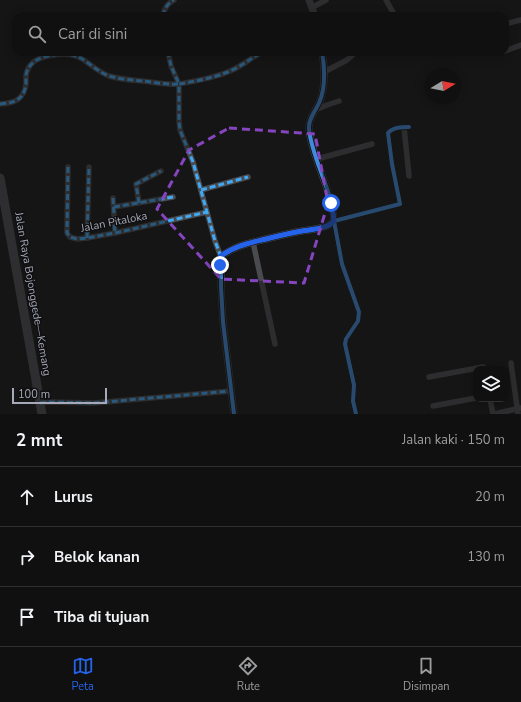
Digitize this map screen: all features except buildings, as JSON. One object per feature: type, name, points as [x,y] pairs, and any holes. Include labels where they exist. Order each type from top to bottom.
[{"type":"highway","name":"Jalan Raya Bojonggede—Kemang","points":[[0,178],[42,414]]},
{"type":"street","points":[[163,12],[171,1],[174,0]]},
{"type":"street","points":[[310,0],[314,12]]},
{"type":"street","points":[[312,7],[326,0]]},
{"type":"street","points":[[386,0],[393,12]]},
{"type":"street","points":[[509,23],[521,20]]},
{"type":"street","points":[[509,50],[521,45]]},
{"type":"street","points":[[0,104],[16,101],[23,94],[26,83],[26,75],[31,64],[43,58],[55,56]]},
{"type":"street","points":[[77,56],[98,71],[108,76],[168,85],[196,81],[230,71],[256,56]]},
{"type":"street","points":[[169,56],[171,66],[179,84],[180,130],[194,162],[220,257],[223,322],[234,414]]},
{"type":"street","points":[[322,56],[324,72],[323,90],[319,103],[309,124],[309,129],[312,146],[329,193],[342,264],[359,312],[358,322],[346,339],[345,344],[354,385],[353,401],[356,414]]},
{"type":"street","points":[[324,72],[352,56]]},
{"type":"street","points":[[314,111],[339,101]]},
{"type":"street","points":[[220,257],[231,250],[253,242],[324,227],[330,225],[334,221],[400,204],[392,164],[388,133],[394,128],[406,127],[409,176]]},
{"type":"street","points":[[317,159],[372,144]]},
{"type":"street","name":"Jalan Pitaloka","points":[[68,167],[67,234],[70,237],[77,239],[115,233],[207,212]]},
{"type":"street","points":[[87,238],[89,167]]},
{"type":"street","points":[[139,203],[136,184],[161,171]]},
{"type":"street","points":[[201,190],[248,177]]},
{"type":"street","points":[[114,208],[173,197]]},
{"type":"street","points":[[114,198],[115,233]]},
{"type":"street","points":[[253,242],[275,344]]},
{"type":"street","points":[[491,402],[494,414],[519,410],[511,363]]},
{"type":"street","points":[[429,376],[473,369]]},
{"type":"street","points":[[40,403],[94,403],[231,391]]},
{"type":"street","points":[[433,406],[473,399]]},
{"type":"highlighted area","points":[[229,128],[315,134],[328,203],[304,283],[221,279],[157,209],[189,150]]},
{"type":"marked path","points":[[164,12],[167,6],[174,0]]},
{"type":"marked path","points":[[0,104],[18,100],[25,89],[26,75],[31,65],[37,60],[49,56]]},
{"type":"marked path","points":[[74,56],[79,57],[106,75],[113,77],[165,84],[179,84],[171,66],[169,56]]},
{"type":"marked path","points":[[221,257],[215,241],[193,162],[180,130],[179,84],[205,79],[230,71],[256,56]]},
{"type":"marked path","points":[[68,167],[67,233],[70,237],[77,239],[115,233],[207,212]]},
{"type":"marked path","points":[[87,238],[89,167]]},
{"type":"marked path","points":[[139,203],[136,184],[161,171]]},
{"type":"marked path","points":[[201,190],[248,177]]},
{"type":"marked path","points":[[114,207],[173,197]]},
{"type":"marked path","points":[[113,198],[115,233]]},
{"type":"marked path","points":[[40,403],[94,403],[231,391]]},
{"type":"cycle path","points":[[234,414],[223,322],[221,257],[242,245],[327,226],[334,221],[330,197],[314,152],[309,129],[311,119],[323,91],[324,65],[323,56]]},
{"type":"cycle path","points":[[356,414],[353,401],[354,385],[345,344],[346,339],[358,321],[359,312],[342,264],[334,221],[400,204],[392,164],[388,133],[395,128],[409,127]]},
{"type":"route","points":[[220,265],[220,257],[238,247],[253,242],[330,225],[334,221],[331,203]]}]
